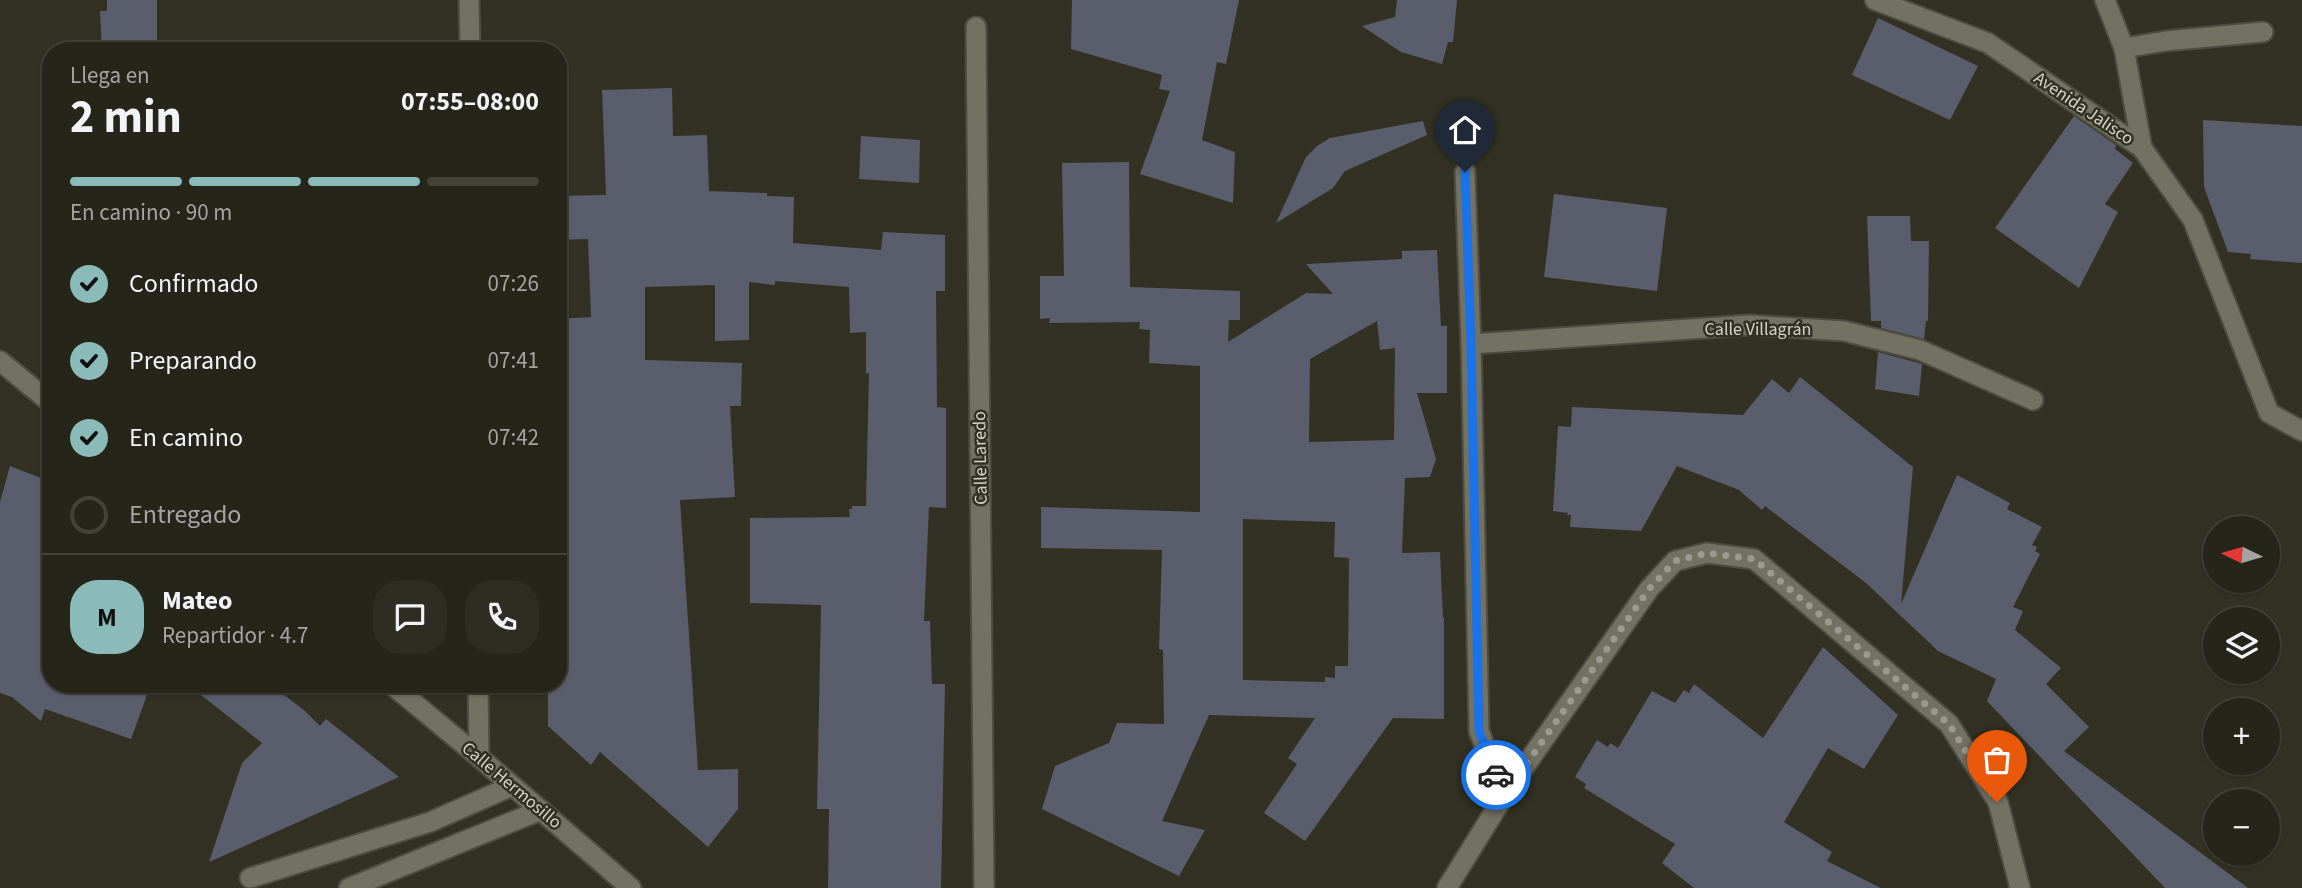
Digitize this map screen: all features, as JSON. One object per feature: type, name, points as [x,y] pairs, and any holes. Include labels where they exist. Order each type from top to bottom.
[{"type":"street","points":[[469,0],[470,42]]},
{"type":"street","name":"Avenida Jalisco","points":[[1875,0],[1988,43],[2142,148],[2193,220],[2269,413],[2302,431]]},
{"type":"street","points":[[2105,0],[2124,48],[2142,148]]},
{"type":"street","name":"Calle Laredo","points":[[976,27],[984,888]]},
{"type":"street","points":[[2124,48],[2166,41],[2263,32]]},
{"type":"street","points":[[1465,172],[1479,731],[1504,796]]},
{"type":"street","name":"Calle Villagrán","points":[[1471,344],[1749,325],[1844,331],[1920,350],[2033,400]]},
{"type":"street","points":[[0,361],[42,396]]},
{"type":"street","points":[[1447,888],[1504,796],[1649,589],[1675,561],[1707,553],[1754,559],[1949,724],[1997,802],[2020,888]]},
{"type":"street","name":"Calle Hermosillo","points":[[402,693],[631,888]]},
{"type":"street","points":[[478,693],[479,757]]},
{"type":"street","points":[[250,878],[429,822],[512,786]]},
{"type":"street","points":[[349,888],[541,810]]},
{"type":"building","points":[[107,0],[157,0],[157,42],[102,42],[100,11],[107,11]]},
{"type":"building","points":[[1072,0],[1239,0],[1226,64],[1217,62],[1202,140],[1235,152],[1233,203],[1140,174],[1170,91],[1159,89],[1162,75],[1071,49]]},
{"type":"building","points":[[1397,0],[1457,0],[1453,42],[1448,42],[1442,64],[1401,52],[1362,26],[1395,17]]},
{"type":"building","points":[[1878,18],[1978,66],[1950,120],[1852,75]]},
{"type":"building","points":[[672,88],[673,136],[707,135],[709,191],[794,197],[793,243],[881,250],[883,232],[945,235],[945,291],[936,291],[937,407],[946,408],[946,508],[929,507],[924,621],[930,621],[932,684],[945,684],[941,888],[828,888],[829,809],[817,809],[821,605],[750,603],[750,518],[850,517],[849,509],[852,509],[852,506],[866,506],[869,373],[866,373],[866,332],[850,333],[849,287],[775,281],[775,285],[749,282],[749,340],[715,341],[715,285],[645,287],[645,360],[742,363],[741,406],[730,406],[735,497],[680,500],[698,770],[738,769],[738,809],[708,847],[600,752],[591,765],[548,726],[548,693],[567,693],[567,318],[591,317],[588,239],[567,240],[567,196],[606,195],[602,90]]},
{"type":"building","points":[[2074,116],[2116,145],[2115,149],[2133,163],[2105,204],[2118,212],[2079,288],[1995,228]]},
{"type":"building","points":[[2203,120],[2302,126],[2302,263],[2250,259],[2251,254],[2228,252],[2204,187]]},
{"type":"building","points":[[1423,121],[1427,135],[1345,171],[1333,188],[1276,223],[1306,157],[1317,146],[1330,138]]},
{"type":"building","points":[[861,136],[920,140],[919,183],[859,179]]},
{"type":"building","points":[[1129,162],[1130,287],[1240,291],[1240,320],[1229,320],[1228,342],[1306,293],[1333,294],[1306,264],[1402,259],[1402,251],[1437,250],[1441,326],[1447,326],[1447,393],[1417,393],[1436,459],[1430,477],[1405,478],[1402,553],[1440,552],[1444,618],[1444,719],[1393,718],[1305,841],[1264,813],[1297,764],[1288,758],[1315,718],[1209,715],[1162,821],[1205,830],[1179,876],[1042,809],[1055,766],[1109,743],[1117,723],[1164,724],[1163,650],[1159,649],[1162,550],[1041,548],[1041,507],[1200,512],[1200,366],[1149,363],[1150,330],[1139,329],[1140,322],[1049,323],[1050,318],[1040,319],[1040,276],[1064,276],[1062,163]],"holes":[[[1377,321],[1380,350],[1395,348],[1394,440],[1309,442],[1310,359]],[[1243,519],[1335,522],[1334,557],[1349,558],[1348,666],[1335,666],[1335,678],[1325,677],[1325,682],[1243,680]]]},
{"type":"building","points":[[1554,194],[1667,208],[1657,291],[1544,277]]},
{"type":"building","points":[[1867,216],[1910,216],[1911,241],[1929,241],[1928,321],[1924,339],[1881,328],[1881,321],[1871,321]]},
{"type":"building","points":[[1878,352],[1922,364],[1919,396],[1875,389]]},
{"type":"building","points":[[1800,377],[1913,467],[1901,604],[1957,475],[2010,503],[2007,509],[2042,527],[2032,545],[2037,547],[2035,551],[2040,554],[2013,607],[2023,611],[2015,630],[2061,668],[2046,684],[2089,727],[2064,751],[2203,854],[2203,866],[2218,866],[2248,888],[2165,888],[1987,701],[1996,679],[1938,651],[1866,583],[1765,506],[1762,510],[1739,490],[1677,466],[1641,531],[1570,527],[1571,515],[1553,511],[1558,426],[1571,427],[1572,407],[1743,415],[1772,379],[1789,393]]},
{"type":"building","points":[[10,466],[42,478],[42,693],[148,693],[131,739],[45,709],[41,721],[12,697],[0,693],[0,502]]},
{"type":"building","points":[[1823,647],[1898,715],[1864,769],[1828,748],[1784,822],[1832,852],[1827,861],[1881,888],[1694,888],[1662,863],[1675,844],[1584,788],[1586,784],[1575,777],[1597,740],[1608,747],[1610,743],[1618,748],[1652,691],[1675,703],[1684,690],[1689,693],[1694,684],[1763,738]]},
{"type":"building","points":[[198,693],[282,693],[320,726],[326,719],[399,777],[209,862],[242,763],[262,743]]},
{"type":"way so far","points":[[1496,775],[1504,796],[1649,589],[1675,561],[1707,553],[1754,559],[1949,724],[1997,802]]},
{"type":"route","points":[[1465,172],[1479,731],[1496,775]]}]
